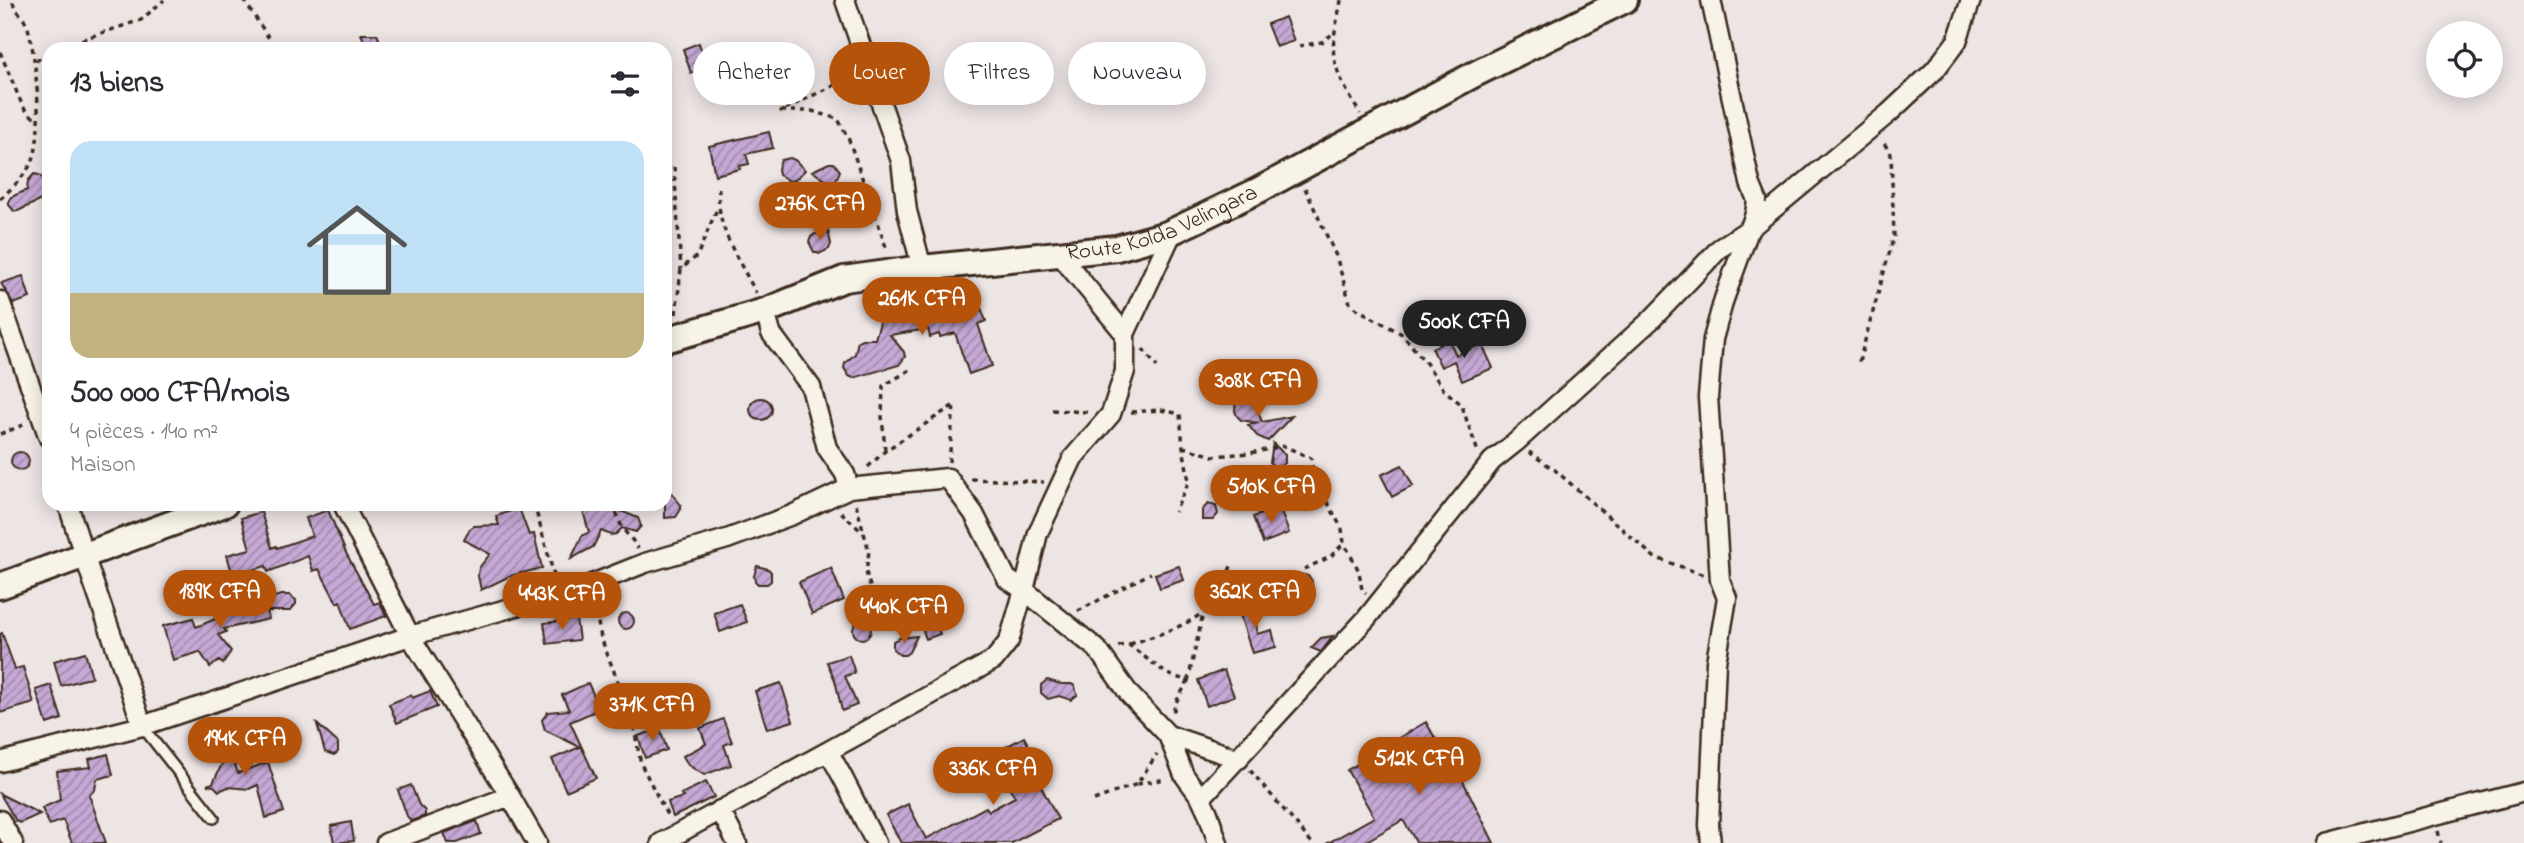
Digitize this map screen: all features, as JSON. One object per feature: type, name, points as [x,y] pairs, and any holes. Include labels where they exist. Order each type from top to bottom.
[{"type":"main road","name":"Route Kolda Velingara","points":[[672,339],[765,310],[844,279],[922,268],[1117,248],[1173,231],[1297,170],[1473,75],[1625,0]]},
{"type":"main road","points":[[0,586],[206,511]]},
{"type":"street","points":[[845,0],[861,42]]},
{"type":"street","points":[[1711,0],[1750,183],[1757,200],[1755,214],[1724,299],[1713,340],[1708,397],[1720,580],[1727,598],[1716,662],[1709,825],[1711,843]]},
{"type":"street","points":[[1201,798],[1379,602],[1492,461],[1651,320],[1720,248],[1749,229],[1873,126],[1935,70],[1957,41],[1971,0]]},
{"type":"street","points":[[883,105],[901,161],[907,211],[922,268]]},
{"type":"street","points":[[661,843],[994,660],[1009,641],[1038,533],[1073,458],[1111,414],[1125,371],[1125,334],[1173,231]]},
{"type":"street","points":[[1060,255],[1125,334]]},
{"type":"street","points":[[0,301],[42,415]]},
{"type":"street","points":[[765,310],[771,333],[811,387],[827,448],[845,474],[849,488]]},
{"type":"street","points":[[0,762],[142,726],[410,636],[582,588],[645,563],[727,538],[825,501],[849,488],[948,478],[974,514],[1007,579],[1097,649],[1130,695],[1168,735],[1184,775],[1201,798],[1218,843]]},
{"type":"street","points":[[70,511],[142,726]]},
{"type":"street","points":[[347,511],[410,636],[537,843]]},
{"type":"street","points":[[1168,735],[1239,759]]},
{"type":"street","points":[[828,752],[844,777],[876,843]]},
{"type":"street","points":[[2327,843],[2524,792]]},
{"type":"street","points":[[386,843],[510,796]]},
{"type":"street","points":[[720,810],[737,843]]},
{"type":"street","points":[[0,820],[13,843]]},
{"type":"street","points":[[682,831],[698,843]]},
{"type":"lane","points":[[142,726],[214,818]]},
{"type":"path","points":[[75,42],[141,20],[164,0]]},
{"type":"path","points":[[244,0],[271,42]]},
{"type":"path","points":[[1341,0],[1335,32],[1334,60],[1369,131]]},
{"type":"path","points":[[0,199],[21,179],[33,160],[37,121],[36,61],[27,24],[11,1]]},
{"type":"path","points":[[1299,46],[1322,42],[1335,32]]},
{"type":"path","points":[[0,52],[23,107],[37,121]]},
{"type":"path","points":[[36,61],[42,57]]},
{"type":"path","points":[[829,87],[781,111],[812,111],[838,119],[849,140],[896,272]]},
{"type":"path","points":[[1859,362],[1894,236],[1891,154],[1873,126]]},
{"type":"path","points":[[672,322],[681,269],[674,167]]},
{"type":"path","points":[[1297,170],[1336,256],[1350,303],[1402,334],[1444,390],[1461,404],[1484,471]]},
{"type":"path","points":[[681,269],[697,256],[717,209],[719,188]]},
{"type":"path","points":[[717,209],[737,262],[765,310]]},
{"type":"path","points":[[885,451],[883,386],[910,370]]},
{"type":"path","points":[[876,624],[875,604],[866,572],[869,551],[849,488],[885,451],[954,405],[948,478],[1043,482],[1073,458]]},
{"type":"path","points":[[1052,410],[1111,414],[1161,410],[1180,414],[1189,481],[1175,512]]},
{"type":"path","points":[[0,434],[42,418]]},
{"type":"path","points":[[1516,442],[1555,470],[1654,557],[1720,580]]},
{"type":"path","points":[[1183,447],[1213,456],[1250,453],[1284,446],[1311,458],[1314,477],[1342,529],[1344,543],[1359,571],[1362,590],[1379,602]]},
{"type":"path","points":[[825,501],[850,519],[864,535]]},
{"type":"path","points":[[536,511],[559,594]]},
{"type":"path","points":[[617,511],[623,529],[632,537],[645,563]]},
{"type":"path","points":[[1304,569],[1330,557],[1344,543]]},
{"type":"path","points":[[1188,681],[1202,618],[1221,591],[1231,566]]},
{"type":"path","points":[[1062,620],[1151,573]]},
{"type":"path","points":[[582,588],[593,600],[601,638],[632,718],[641,764],[682,831]]},
{"type":"path","points":[[1129,645],[1177,628],[1212,606]]},
{"type":"path","points":[[1239,759],[1312,843]]},
{"type":"path","points":[[1137,785],[1184,775]]},
{"type":"building","points":[[1285,17],[1294,41],[1276,47],[1267,24]]},
{"type":"building","points":[[361,34],[377,34],[380,42],[365,42]]},
{"type":"building","points":[[693,45],[693,72],[691,73],[683,49]]},
{"type":"building","points":[[769,132],[773,148],[746,154],[749,164],[715,175],[709,146]]},
{"type":"building","points":[[790,158],[805,170],[795,180],[789,181],[779,175],[778,169],[781,160]]},
{"type":"building","points":[[834,163],[840,171],[835,182],[827,181],[812,171]]},
{"type":"building","points":[[34,174],[42,178],[42,199],[14,211],[9,200],[27,190],[28,181]]},
{"type":"building","points":[[842,200],[848,203],[851,209],[848,215],[842,218],[836,215],[833,209],[836,203]]},
{"type":"building","points":[[828,231],[831,244],[829,249],[819,254],[814,252],[809,242],[811,237]]},
{"type":"building","points":[[23,276],[30,298],[13,304],[1,283]]},
{"type":"building","points":[[930,291],[938,295],[946,316],[979,303],[986,321],[978,324],[992,366],[969,374],[955,333],[930,337],[928,329],[890,335],[904,352],[905,357],[899,365],[853,378],[849,376],[844,368],[845,363],[855,354],[858,341],[875,339],[881,319],[885,316],[903,318],[920,311],[922,296]]},
{"type":"building","points":[[1449,340],[1456,355],[1482,344],[1493,368],[1462,381],[1454,361],[1441,367],[1432,348]]},
{"type":"building","points":[[761,398],[771,405],[772,409],[765,419],[761,420],[751,413],[750,409],[757,399]]},
{"type":"building","points":[[1236,398],[1255,403],[1262,422],[1292,416],[1268,441],[1257,436],[1248,425],[1259,423],[1241,420],[1237,416]]},
{"type":"building","points":[[1273,443],[1285,455],[1285,463],[1281,466],[1273,466],[1270,463]]},
{"type":"building","points":[[16,452],[24,452],[29,461],[27,468],[16,470],[11,465],[11,457]]},
{"type":"building","points":[[1402,465],[1413,486],[1392,497],[1381,475]]},
{"type":"building","points":[[672,494],[681,509],[676,517],[665,518],[665,511],[672,511]]},
{"type":"building","points":[[1208,504],[1216,506],[1218,514],[1213,520],[1202,520],[1202,510]]},
{"type":"building","points":[[1279,507],[1289,533],[1263,543],[1253,517]]},
{"type":"building","points":[[328,511],[346,553],[374,604],[380,602],[386,616],[350,629],[340,601],[337,603],[319,569],[313,571],[308,556],[268,572],[266,566],[233,576],[227,555],[250,549],[241,518],[261,512],[272,548],[277,548],[312,536],[306,518]]},
{"type":"building","points":[[520,511],[529,535],[534,534],[542,568],[510,576],[481,590],[479,568],[490,554],[464,540],[474,526],[499,525],[496,516]]},
{"type":"building","points":[[583,511],[621,511],[638,518],[641,526],[636,532],[622,528],[611,535],[601,531],[593,547],[571,559],[582,536],[589,532]]},
{"type":"building","points":[[757,566],[771,572],[771,581],[767,584],[758,584],[755,581]]},
{"type":"building","points":[[1179,566],[1184,580],[1160,588],[1155,574]]},
{"type":"building","points":[[831,568],[844,600],[812,614],[799,582]]},
{"type":"building","points":[[1304,575],[1310,577],[1310,589],[1304,591],[1298,589],[1296,583],[1298,577]]},
{"type":"building","points":[[289,595],[296,600],[290,611],[267,611],[269,619],[224,629],[226,632],[218,635],[231,651],[223,664],[219,661],[210,667],[200,652],[173,660],[163,626],[193,618],[196,627],[240,609],[240,605]]},
{"type":"building","points":[[1255,602],[1257,634],[1272,630],[1276,647],[1252,653],[1241,618],[1240,603]]},
{"type":"building","points":[[740,604],[747,622],[720,632],[714,613]]},
{"type":"building","points":[[943,609],[949,625],[938,629],[940,634],[926,639],[919,619]]},
{"type":"building","points":[[626,613],[632,615],[632,627],[626,629],[620,627],[618,621],[620,615]]},
{"type":"building","points":[[576,619],[579,640],[547,644],[544,623]]},
{"type":"building","points":[[858,621],[866,621],[871,630],[869,637],[858,639],[853,634],[853,626]]},
{"type":"building","points":[[2,633],[15,669],[23,667],[34,703],[0,713],[0,634]]},
{"type":"building","points":[[917,636],[905,655],[900,655],[893,649],[893,641]]},
{"type":"building","points":[[1333,636],[1321,652],[1311,648],[1321,638]]},
{"type":"building","points":[[85,652],[92,677],[61,686],[54,661]]},
{"type":"building","points":[[849,655],[855,673],[845,676],[857,705],[842,711],[835,680],[827,662]]},
{"type":"building","points":[[1224,670],[1234,696],[1207,706],[1198,680]]},
{"type":"building","points":[[1047,680],[1075,686],[1077,695],[1071,700],[1059,696],[1048,699],[1041,693],[1041,685]]},
{"type":"building","points":[[588,683],[600,709],[570,722],[596,778],[566,791],[552,759],[580,747],[545,730],[542,720],[548,712],[569,710],[562,695]]},
{"type":"building","points":[[781,683],[793,721],[767,729],[755,691]]},
{"type":"building","points":[[51,685],[62,719],[47,724],[36,690]]},
{"type":"building","points":[[430,691],[437,707],[397,723],[389,704]]},
{"type":"building","points":[[723,719],[732,742],[724,745],[731,765],[704,775],[688,765],[683,756],[706,744],[700,728]]},
{"type":"building","points":[[1426,722],[1443,752],[1446,750],[1458,771],[1494,843],[1417,843],[1403,820],[1363,843],[1328,843],[1374,817],[1347,770],[1368,758],[1380,779],[1409,764],[1395,740]]},
{"type":"building","points":[[317,724],[338,743],[338,752],[334,755],[325,752]]},
{"type":"building","points":[[660,729],[667,750],[645,758],[638,736]]},
{"type":"building","points":[[224,736],[238,773],[268,762],[284,812],[266,818],[258,785],[249,789],[228,787],[219,791],[214,786],[207,785],[213,783],[223,762],[203,750],[208,741]]},
{"type":"building","points":[[1024,737],[1043,771],[1035,775],[1058,819],[1012,843],[901,843],[886,815],[908,804],[926,839],[986,807],[989,811],[1015,797],[991,755]]},
{"type":"building","points":[[108,754],[113,775],[97,779],[95,790],[89,795],[106,843],[72,843],[63,820],[49,825],[42,808],[60,800],[57,771],[91,767],[89,759]]},
{"type":"building","points":[[706,782],[714,797],[673,817],[668,802],[683,797],[681,794]]},
{"type":"building","points":[[411,785],[425,816],[411,821],[398,790]]},
{"type":"building","points":[[0,794],[40,814],[20,823],[16,821]]},
{"type":"building","points":[[477,821],[481,834],[457,843],[448,843],[444,833]]},
{"type":"building","points":[[351,822],[354,841],[334,843],[331,826]]}]
